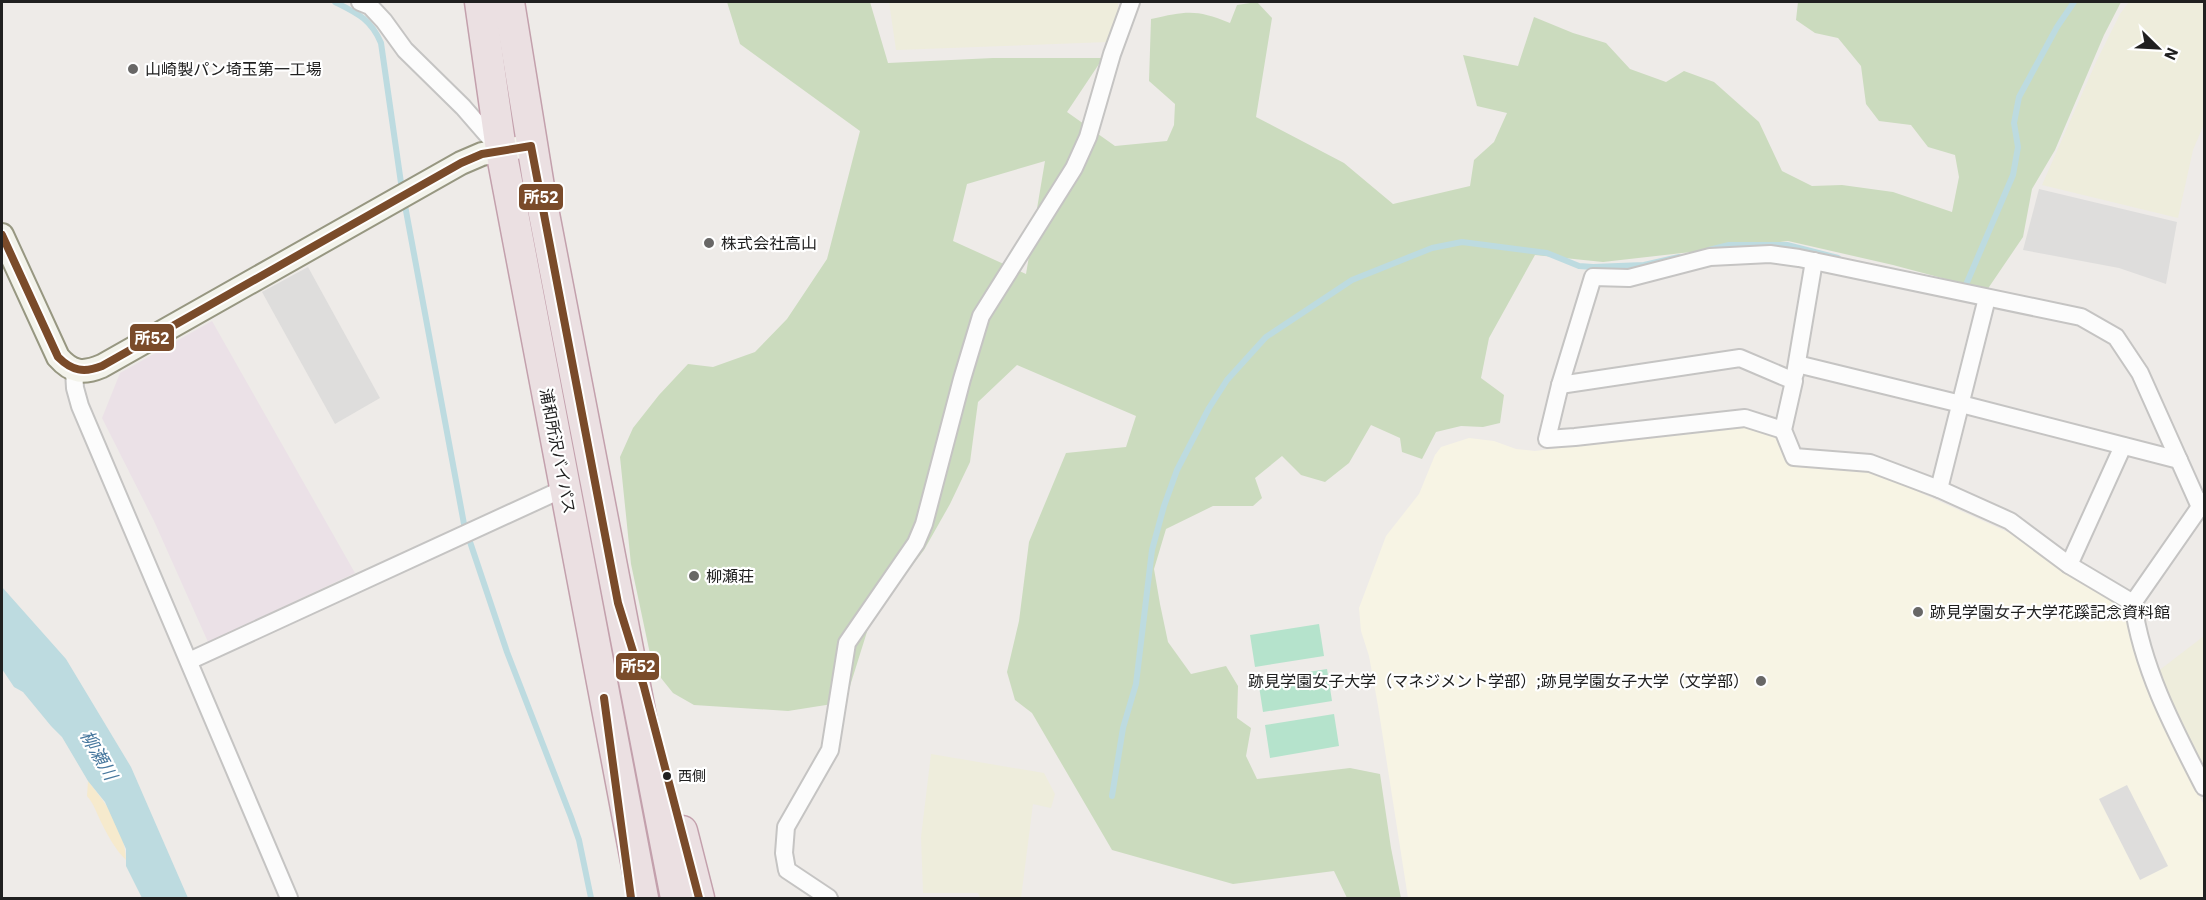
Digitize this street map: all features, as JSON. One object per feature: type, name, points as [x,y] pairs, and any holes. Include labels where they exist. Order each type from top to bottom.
[{"type":"highway","name":"浦和所沢バイパス","points":[[480,2],[501,150],[643,898]]},
{"type":"highway","name":"浦和所沢バイパス","points":[[509,2],[531,146],[676,898]]},
{"type":"highway","points":[[618,603],[644,687],[699,898]]},
{"type":"highway","points":[[614,751],[619,813],[631,898]]},
{"type":"main road","points":[[2,235],[54,350],[63,363],[74,371],[85,372],[102,366],[461,163],[482,154],[531,146]]},
{"type":"street","points":[[360,2],[370,6],[405,50],[463,107],[501,150]]},
{"type":"street","points":[[829,898],[787,870],[784,853],[786,827],[830,750],[847,643],[916,543],[924,524],[981,316],[1078,158],[1088,137],[1112,54],[1131,2]]},
{"type":"street","points":[[1783,430],[1745,418],[1546,439],[1593,277],[1629,278],[1710,257],[1770,254],[1814,261],[2081,317],[2116,337],[2140,373],[2179,460],[2202,504],[2133,603],[2136,625],[2165,711],[2205,787]]},
{"type":"street","points":[[1814,261],[1794,381],[1783,430],[1794,457],[1870,463],[1939,489],[2010,521],[2069,565],[2133,603]]},
{"type":"street","points":[[1939,489],[1987,298]]},
{"type":"street","points":[[1560,385],[1740,358],[1794,381]]},
{"type":"street","points":[[1797,364],[2179,460]]},
{"type":"street","points":[[74,371],[75,388],[80,406],[289,898]]},
{"type":"street","points":[[2069,565],[2123,446]]},
{"type":"street","points":[[189,661],[565,488]]},
{"type":"shaded area","points":[[2039,189],[2177,222],[2166,284],[2119,268],[2023,250]]},
{"type":"shaded area","points":[[308,267],[380,398],[335,424],[262,292]]},
{"type":"shaded area","points":[[212,321],[355,573],[208,642],[154,521],[102,418],[120,373]]},
{"type":"shaded area","name":"跡見学園女子大学（マネジメント学部）;跡見学園女子大学（文学部）","points":[[1744,424],[1775,435],[1787,463],[1863,467],[2012,534],[2055,565],[2123,608],[2162,721],[2204,805],[2204,898],[1408,898],[1378,706],[1369,656],[1361,631],[1359,608],[1386,536],[1419,494],[1435,455],[1441,447],[1469,438],[1494,441],[1516,449],[1535,451]]},
{"type":"shaded area","points":[[2127,785],[2168,866],[2140,880],[2099,799]]},
{"type":"green space","points":[[727,2],[870,2],[888,63],[993,58],[1103,58],[1067,112],[1115,146],[1167,141],[1174,125],[1175,104],[1149,81],[1151,19],[1174,14],[1200,13],[1230,23],[1237,5],[1257,2],[1272,18],[1256,117],[1344,163],[1393,204],[1470,186],[1474,160],[1494,142],[1507,113],[1477,106],[1463,55],[1518,66],[1534,17],[1573,33],[1606,43],[1630,69],[1666,82],[1684,71],[1714,82],[1759,122],[1782,171],[1812,186],[1842,185],[1893,192],[1952,212],[1959,177],[1955,155],[1928,147],[1911,125],[1879,121],[1866,104],[1861,66],[1838,38],[1815,33],[1796,20],[1798,2],[2121,2],[2104,35],[2055,150],[2032,189],[2023,237],[1987,290],[1893,265],[1788,241],[1603,262],[1535,255],[1489,338],[1481,378],[1504,395],[1500,423],[1483,427],[1461,426],[1436,432],[1422,459],[1402,452],[1400,438],[1371,425],[1349,463],[1325,482],[1301,475],[1282,456],[1255,478],[1262,498],[1253,506],[1213,506],[1166,529],[1154,569],[1168,642],[1191,674],[1226,666],[1238,686],[1237,718],[1251,728],[1246,756],[1257,779],[1350,768],[1380,774],[1401,898],[1347,898],[1334,871],[1233,884],[1112,850],[1032,713],[1015,700],[1007,672],[1019,621],[1029,542],[1066,453],[1126,447],[1136,416],[1017,365],[978,402],[970,462],[924,550],[871,619],[845,702],[788,711],[694,705],[673,693],[653,668],[631,564],[620,457],[633,428],[688,364],[713,367],[755,352],[787,319],[827,259],[860,131],[740,44]],"holes":[[[1045,161],[1026,274],[953,241],[967,184]]]},
{"type":"green space","points":[[889,2],[1118,2],[1119,19],[1108,42],[896,50]]},
{"type":"green space","points":[[2129,2],[2204,2],[2204,124],[2193,150],[2178,218],[2042,185],[2097,60],[2120,14]]},
{"type":"green space","points":[[1319,624],[1324,656],[1255,667],[1250,635]]},
{"type":"green space","points":[[2204,636],[2204,771],[2172,710],[2157,672]]},
{"type":"green space","points":[[1327,669],[1332,701],[1263,712],[1258,680]]},
{"type":"green space","points":[[1334,714],[1339,746],[1270,758],[1265,725]]},
{"type":"green space","points":[[931,754],[1044,773],[1055,794],[1051,808],[1033,804],[1021,898],[980,898],[978,893],[923,893],[921,837]]},
{"type":"sand","points":[[88,781],[108,808],[118,828],[126,860],[112,842],[87,796]]},
{"type":"water","name":"柳瀬川","points":[[2,587],[66,659],[131,767],[188,898],[142,898],[126,866],[126,849],[105,802],[88,781],[62,737],[23,692],[14,687],[2,669]]},
{"type":"waterway","points":[[335,2],[357,13],[368,22],[381,43],[402,190]]},
{"type":"waterway","points":[[1962,287],[1965,287],[2013,175],[2018,147],[2014,123],[2019,97],[2057,27],[2074,2]]},
{"type":"waterway","points":[[404,200],[464,524],[507,652],[579,840],[591,898]]},
{"type":"waterway","points":[[1112,796],[1123,728],[1136,684],[1152,550],[1164,506],[1177,470],[1209,408],[1227,380],[1266,337],[1352,280],[1432,248],[1462,242],[1547,253],[1579,266],[1593,267],[1644,265],[1679,257]]},
{"type":"waterway","points":[[1709,250],[1729,245],[1787,245],[1838,258]]},
{"type":"transit line","name":"所52","points":[[2,235],[58,357],[73,368],[90,370],[102,366],[461,163],[482,154],[531,146],[618,603],[644,687],[699,898]]},
{"type":"transit line","name":"所52","points":[[604,698],[631,898]]},
{"type":"place","name":"山崎製パン埼玉第一工場","points":[[133,69]]},
{"type":"place","name":"株式会社高山","points":[[709,243]]},
{"type":"place","name":"柳瀬荘","points":[[694,576]]},
{"type":"place","name":"跡見学園女子大学花蹊記念資料館","points":[[1918,612]]},
{"type":"place","name":"跡見学園女子大学（マネジメント学部）;跡見学園女子大学（文学部）","points":[[1761,681]]},
{"type":"place","name":"西側","points":[[667,776]]}]
